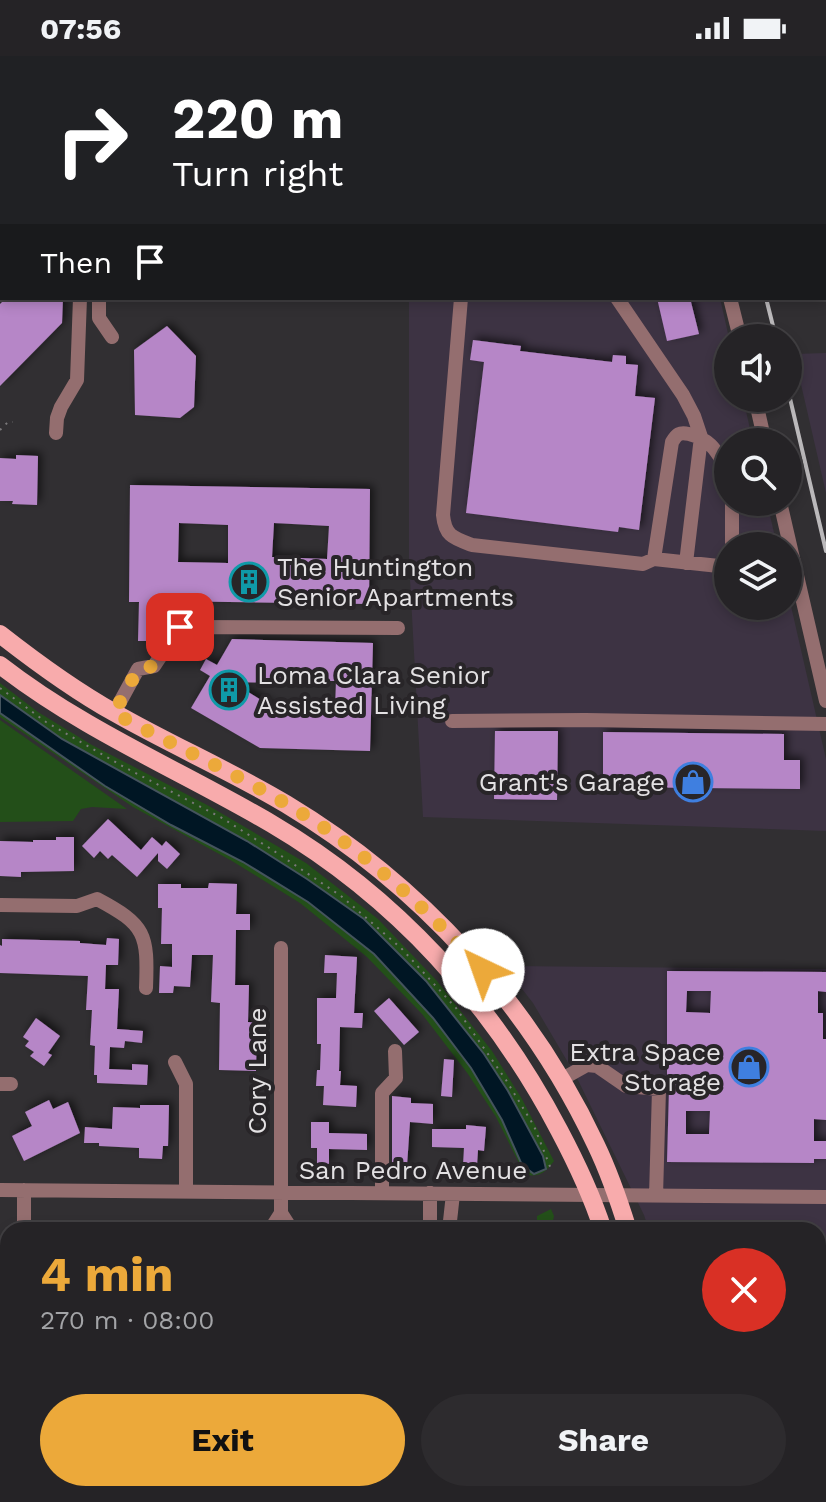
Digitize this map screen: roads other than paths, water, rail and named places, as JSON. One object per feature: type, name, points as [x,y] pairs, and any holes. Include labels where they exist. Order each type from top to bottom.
[{"type":"main road","points":[[0,634],[114,713],[285,803],[329,831],[409,894],[483,970],[562,1079],[596,1145],[625,1222]]},
{"type":"main road","points":[[0,665],[58,707],[98,731],[274,825],[355,880],[395,913],[459,980],[506,1041],[548,1109],[600,1222]]},
{"type":"street","points":[[56,433],[61,407],[77,380],[80,300]]},
{"type":"street","points":[[99,300],[99,318],[112,337]]},
{"type":"street","points":[[461,300],[443,515],[449,534],[472,545],[643,564],[654,559],[714,566]]},
{"type":"street","points":[[618,300],[683,395],[701,437],[686,563]]},
{"type":"street","points":[[730,300],[736,324]]},
{"type":"street","points":[[654,559],[672,442],[676,435],[682,433],[701,437],[714,448]]},
{"type":"street","points":[[802,610],[826,701]]},
{"type":"street","points":[[114,713],[138,669],[154,666],[180,627],[398,628]]},
{"type":"street","points":[[452,721],[826,724]]},
{"type":"street","points":[[0,905],[77,906],[97,899],[120,912],[140,930],[147,953],[146,988]]},
{"type":"street","name":"Cory Lane","points":[[281,948],[281,1213]]},
{"type":"street","points":[[382,1193],[382,1093],[396,1078],[395,1051]]},
{"type":"street","points":[[175,1062],[186,1084],[186,1192]]},
{"type":"street","points":[[562,1079],[587,1065],[597,1066],[626,1086],[659,1089],[656,1196]]},
{"type":"street","name":"San Pedro Avenue","points":[[0,1190],[826,1197]]},
{"type":"street","points":[[24,1190],[24,1222]]},
{"type":"street","points":[[430,1193],[430,1222]]},
{"type":"street","points":[[450,1222],[453,1194]]},
{"type":"street","points":[[275,1222],[281,1213],[287,1222]]},
{"type":"water","points":[[0,695],[62,739],[247,841],[364,919],[426,981],[484,1054],[508,1091],[543,1156],[546,1169],[534,1174],[522,1165],[502,1120],[471,1068],[433,1018],[374,954],[308,902],[243,862],[105,786],[0,713]]},
{"type":"railway","points":[[766,300],[772,324]]},
{"type":"railway","points":[[793,412],[826,551]]},
{"type":"place","name":"The Huntington Senior Apartments","points":[[249,582]]},
{"type":"place","name":"Loma Clara Senior Assisted Living","points":[[229,690]]},
{"type":"place","name":"Grant's Garage","points":[[693,782]]},
{"type":"place","name":"Extra Space Storage","points":[[749,1067]]}]
